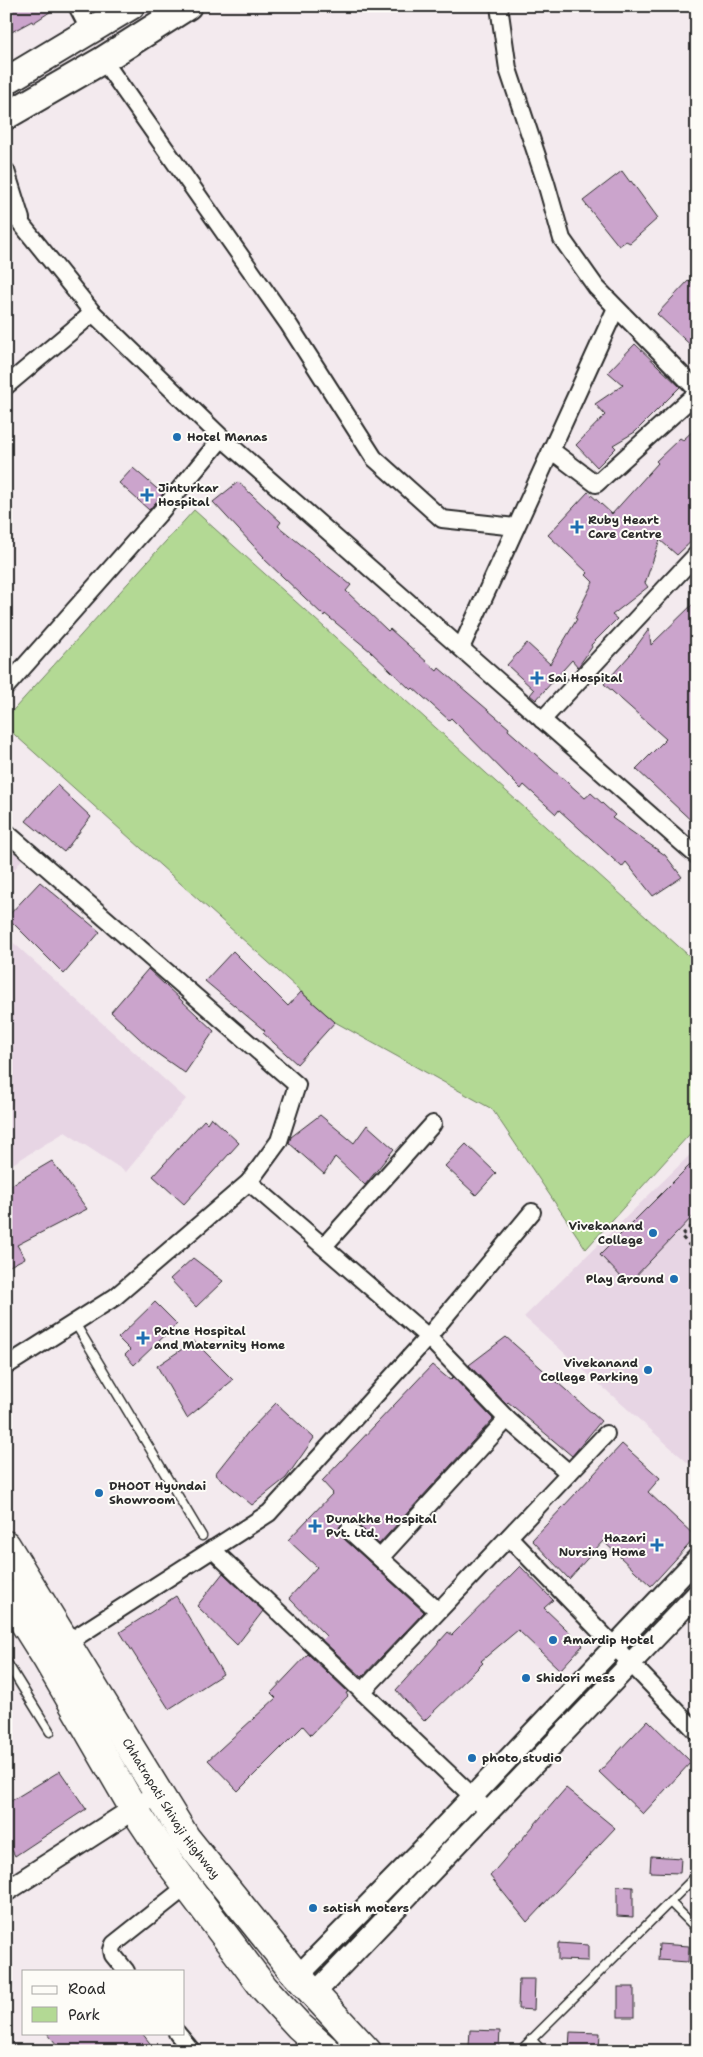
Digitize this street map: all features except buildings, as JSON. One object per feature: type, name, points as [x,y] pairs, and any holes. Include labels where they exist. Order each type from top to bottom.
[{"type":"highway","name":"Chhatrapati Shivaji Highway","points":[[6,1545],[186,1838],[306,1985],[367,2051]]},
{"type":"highway","points":[[6,1594],[134,1809],[187,1886],[264,1988],[299,2026],[327,2051]]},
{"type":"main road","points":[[6,81],[131,6]]},
{"type":"main road","points":[[6,116],[103,60],[188,6]]},
{"type":"street","points":[[77,6],[90,31]]},
{"type":"street","points":[[499,6],[508,69],[546,183],[562,240],[596,287],[694,383],[596,484],[551,450]]},
{"type":"street","points":[[103,60],[289,325],[374,458],[442,519],[516,527]]},
{"type":"street","points":[[6,171],[22,223]]},
{"type":"street","points":[[6,205],[93,313],[222,438],[695,852]]},
{"type":"street","points":[[461,648],[616,308]]},
{"type":"street","points":[[6,386],[93,313]]},
{"type":"street","points":[[6,687],[222,438]]},
{"type":"street","points":[[542,720],[697,554]]},
{"type":"street","points":[[6,832],[297,1085],[279,1141],[249,1182],[115,1297],[6,1366]]},
{"type":"street","points":[[324,1246],[433,1124]]},
{"type":"street","points":[[249,1182],[428,1337],[507,1419],[569,1473]]},
{"type":"street","points":[[67,1643],[207,1543],[269,1513],[428,1337],[532,1212]]},
{"type":"street","points":[[380,1558],[507,1419]]},
{"type":"street","points":[[362,1692],[606,1434]]},
{"type":"street","points":[[349,1530],[438,1611]]},
{"type":"street","points":[[509,1537],[697,1732]]},
{"type":"street","points":[[207,1543],[488,1811]]},
{"type":"street","points":[[306,1985],[472,1796],[697,1559]]},
{"type":"street","points":[[306,1985],[488,1811],[629,1662],[697,1594]]},
{"type":"street","points":[[6,1891],[158,1793]]},
{"type":"street","points":[[125,1970],[114,1955],[112,1950],[114,1944],[187,1886]]},
{"type":"street","points":[[178,2034],[192,2051]]},
{"type":"lane","points":[[74,1322],[207,1543]]},
{"type":"lane","points":[[6,1661],[50,1732]]},
{"type":"lane","points":[[520,2051],[697,1875]]},
{"type":"lane","points":[[670,1902],[697,1929]]},
{"type":"lane","points":[[531,2039],[542,2051]]},
{"type":"path","points":[[697,1220],[681,1236],[697,1254]]},
{"type":"shaded area","points":[[6,846],[22,859],[6,881]]},
{"type":"shaded area","points":[[6,936],[186,1099],[126,1172],[65,1132],[6,1168]]},
{"type":"shaded area","name":"Vivekanand College","points":[[697,1148],[697,1471],[524,1317]]},
{"type":"green space","points":[[194,510],[697,963],[697,1126],[586,1249],[492,1109],[335,1022],[6,727],[6,718]]},
{"type":"place","name":"Hotel Manas","points":[[177,437]]},
{"type":"place","name":"Jinturkar Hospital","points":[[147,495]]},
{"type":"place","name":"Ruby Heart Care Centre","points":[[577,527]]},
{"type":"place","name":"Sai Hospital","points":[[537,678]]},
{"type":"place","name":"Vivekanand College","points":[[653,1233]]},
{"type":"place","name":"Play Ground","points":[[674,1279]]},
{"type":"place","name":"Patne Hospital and Maternity Home","points":[[143,1338]]},
{"type":"place","name":"Vivekanand College Parking","points":[[648,1370]]},
{"type":"place","name":"DHOOT Hyundai Showroom","points":[[99,1493]]},
{"type":"place","name":"Dunakhe Hospital Pvt. Ltd.","points":[[315,1526]]},
{"type":"place","name":"Hazari Nursing Home","points":[[657,1545]]},
{"type":"place","name":"Amardip Hotel","points":[[553,1640]]},
{"type":"place","name":"Shidori mess","points":[[526,1678]]},
{"type":"place","name":"photo studio","points":[[472,1758]]},
{"type":"place","name":"satish moters","points":[[313,1908]]}]
